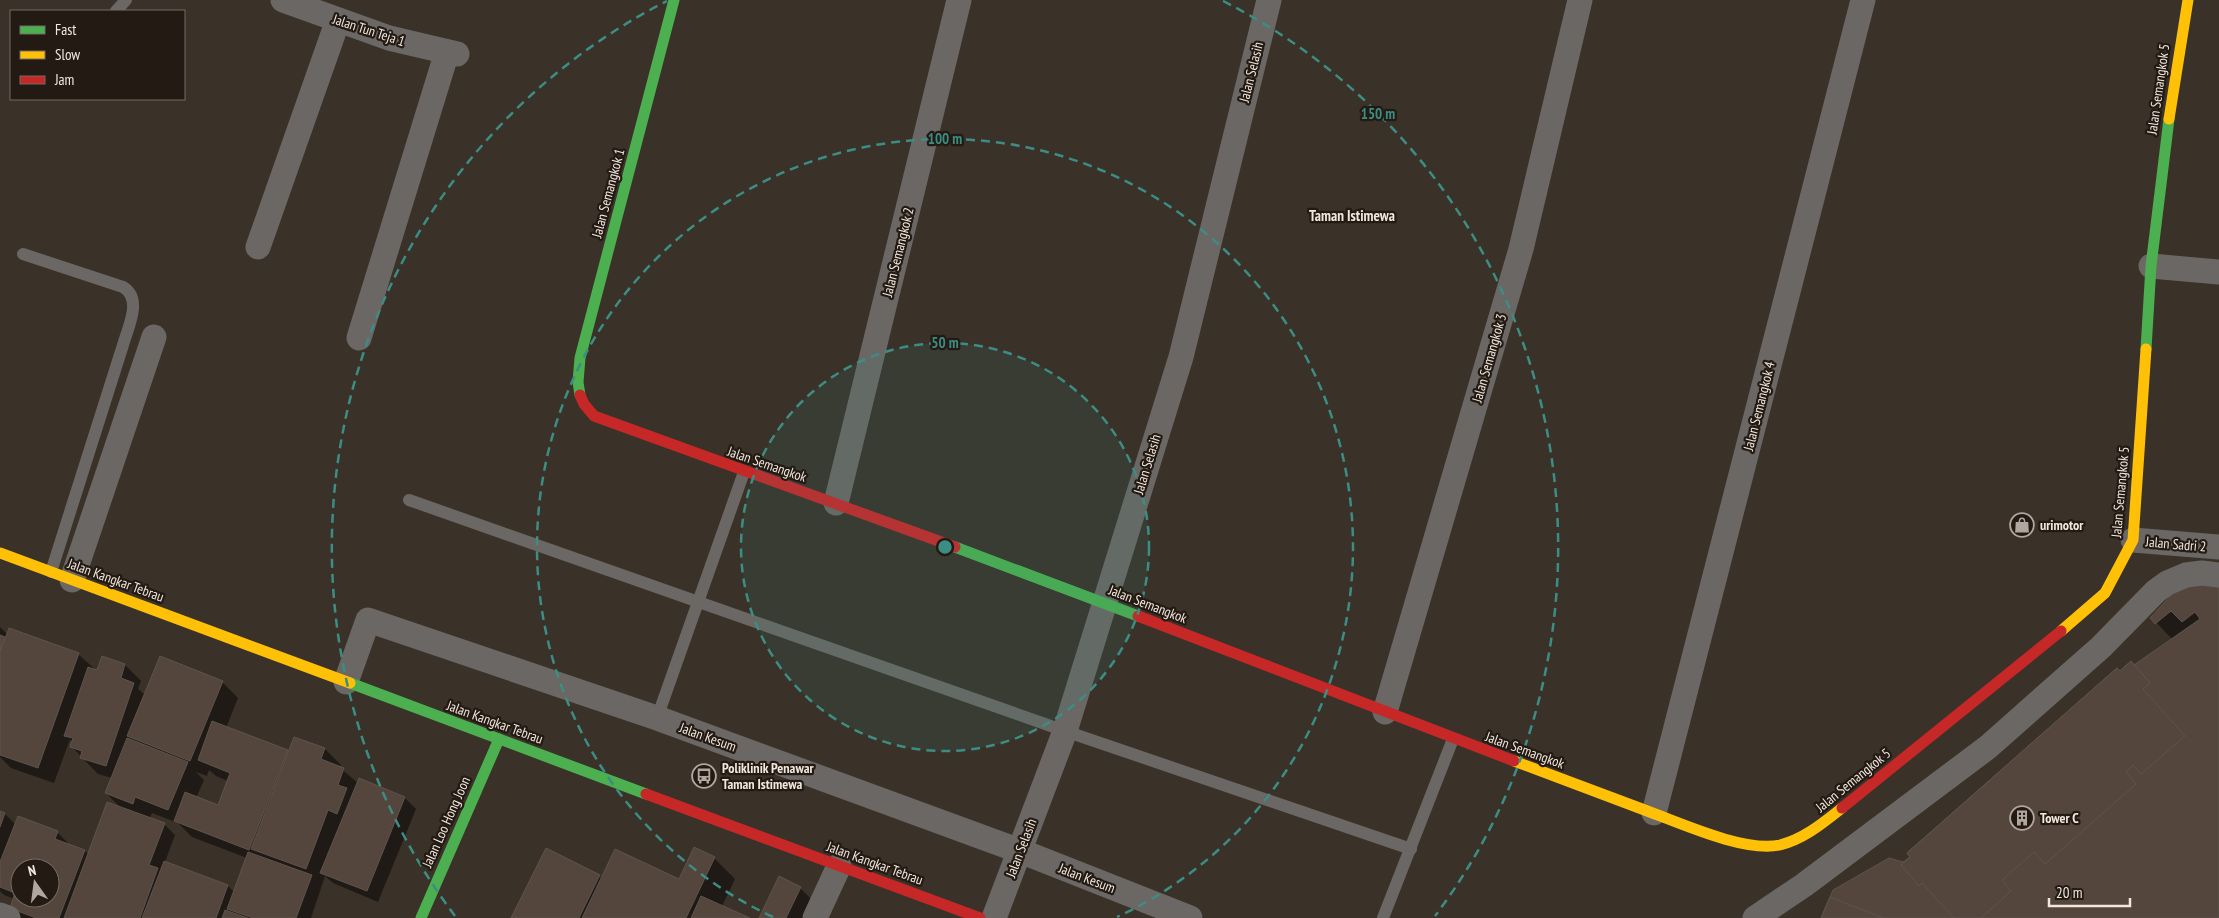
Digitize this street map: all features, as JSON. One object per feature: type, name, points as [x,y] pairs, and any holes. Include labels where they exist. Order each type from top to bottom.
[{"type":"street","name":"Jalan Tun Teja 1","points":[[283,0],[314,5],[338,20],[389,38],[452,53],[360,338]]},
{"type":"street","name":"Jalan Semangkok 1","points":[[580,394],[577,374],[580,358],[674,0]]},
{"type":"street","name":"Jalan Semangkok 2","points":[[836,503],[959,0]]},
{"type":"street","name":"Jalan Selasih","points":[[994,918],[1064,731],[1181,357],[1269,0]]},
{"type":"street","name":"Jalan Semangkok 3","points":[[1385,712],[1521,249],[1580,0]]},
{"type":"street","name":"Jalan Semangkok 4","points":[[1654,813],[1863,0]]},
{"type":"street","name":"Jalan Semangkok 5","points":[[1714,835],[1751,846],[1778,847],[1800,838],[1819,826],[2076,619],[2105,593],[2114,578],[2133,540],[2151,266],[2172,84],[2188,0]]},
{"type":"street","points":[[258,248],[338,20]]},
{"type":"street","points":[[2151,266],[2219,272]]},
{"type":"street","points":[[61,576],[154,337]]},
{"type":"street","name":"Jalan Semangkok","points":[[580,394],[588,411],[594,416],[1104,602],[1453,739],[1714,835]]},
{"type":"street","name":"Jalan Sadri 2","points":[[2133,540],[2219,547]]},
{"type":"street","name":"Jalan Kangkar Tebrau","points":[[0,553],[980,918]]},
{"type":"street","points":[[1755,918],[1804,885],[1988,748],[2101,647],[2156,591],[2168,582],[2186,575],[2202,573],[2219,575]]},
{"type":"street","name":"Jalan Kesum","points":[[346,682],[368,620],[657,718],[1020,851],[1190,918]]},
{"type":"street","name":"Jalan Loo Hong Joon","points":[[421,918],[499,739]]},
{"type":"street","points":[[815,918],[839,866]]},
{"type":"street","points":[[0,915],[8,918]]},
{"type":"lane","points":[[117,10],[126,0]]},
{"type":"lane","points":[[23,254],[111,282],[128,290],[133,299],[132,311],[61,576]]},
{"type":"lane","points":[[657,718],[744,472]]},
{"type":"lane","points":[[409,500],[1064,731],[1411,849]]},
{"type":"lane","points":[[1383,918],[1453,739]]},
{"type":"building","points":[[2188,577],[2219,581],[2219,918],[1821,918],[1833,890],[1889,858],[1903,862],[1910,857],[1907,853],[2117,668],[2120,671],[2131,661],[2134,665],[2200,619],[2195,612],[2182,622],[2171,611],[2155,624],[2150,618]]},
{"type":"building","points":[[9,628],[79,653],[38,768],[0,755],[0,652]]},
{"type":"building","points":[[0,635],[5,637],[0,650]]},
{"type":"building","points":[[102,656],[125,664],[121,678],[134,683],[106,766],[80,758],[82,751],[70,747],[73,738],[64,736],[88,667],[97,670]]},
{"type":"building","points":[[160,656],[223,681],[190,761],[127,736]]},
{"type":"building","name":"Tower C","points":[[2131,661],[2150,683],[2143,689],[2185,736],[2141,774],[2133,765],[2126,772],[2136,784],[2045,864],[2034,852],[2002,880],[2011,891],[1981,918],[1954,918],[1922,883],[1919,886],[1901,865],[1910,857],[1907,853],[2117,668],[2120,671]]},
{"type":"building","points":[[212,721],[288,750],[249,850],[174,821],[185,792],[218,805],[230,773],[198,760]]},
{"type":"building","points":[[294,737],[325,748],[321,759],[344,768],[338,785],[347,788],[337,814],[328,810],[306,869],[251,849]]},
{"type":"building","points":[[127,738],[188,762],[168,810],[135,797],[133,804],[105,793]]},
{"type":"building","points":[[359,778],[405,797],[367,891],[320,873]]},
{"type":"building","points":[[107,802],[165,823],[149,865],[158,868],[140,918],[64,918]]},
{"type":"building","points":[[0,811],[5,813],[0,827]]},
{"type":"building","points":[[18,816],[58,831],[55,839],[85,850],[59,918],[36,918],[10,908],[60,908],[60,858],[10,858],[10,891],[0,887],[0,862]]},
{"type":"building","points":[[694,847],[715,857],[686,918],[582,918],[615,849],[679,879]]},
{"type":"building","points":[[546,848],[600,875],[579,918],[511,918]]},
{"type":"building","points":[[248,852],[312,875],[296,918],[253,918],[227,909]]},
{"type":"building","points":[[164,861],[228,885],[216,918],[142,918]]},
{"type":"building","points":[[779,876],[801,887],[786,918],[759,918]]},
{"type":"building","points":[[701,896],[750,918],[691,918]]},
{"type":"building","points":[[1830,897],[1883,918],[1821,918]]},
{"type":"building","points":[[225,910],[248,918],[222,918]]},
{"type":"traffic: fast","points":[[580,395],[578,382],[580,358],[674,0]]},
{"type":"traffic: fast","points":[[2146,349],[2151,266],[2169,119]]},
{"type":"traffic: fast","points":[[955,547],[1138,616]]},
{"type":"traffic: fast","points":[[350,683],[646,794]]},
{"type":"traffic: fast","points":[[421,918],[499,739]]},
{"type":"traffic: slow","points":[[2169,119],[2188,0]]},
{"type":"traffic: slow","points":[[2061,631],[2105,593],[2133,540],[2146,349]]},
{"type":"traffic: slow","points":[[0,553],[350,683]]},
{"type":"traffic: slow","points":[[1514,761],[1711,835],[1748,845],[1780,845],[1797,839],[1813,830],[1842,808]]},
{"type":"traffic: jam","points":[[580,395],[584,404],[594,416],[955,547]]},
{"type":"traffic: jam","points":[[1138,616],[1514,761]]},
{"type":"traffic: jam","points":[[1842,808],[2061,631]]},
{"type":"traffic: jam","points":[[646,794],[980,918]]},
{"type":"place","name":"urimotor","points":[[2022,525]]},
{"type":"place","name":"Poliklinik Penawar Taman Istimewa","points":[[704,776]]},
{"type":"place","name":"Tower C","points":[[2022,818]]},
{"type":"district","name":"Taman Istimewa","points":[[1352,216]]}]
